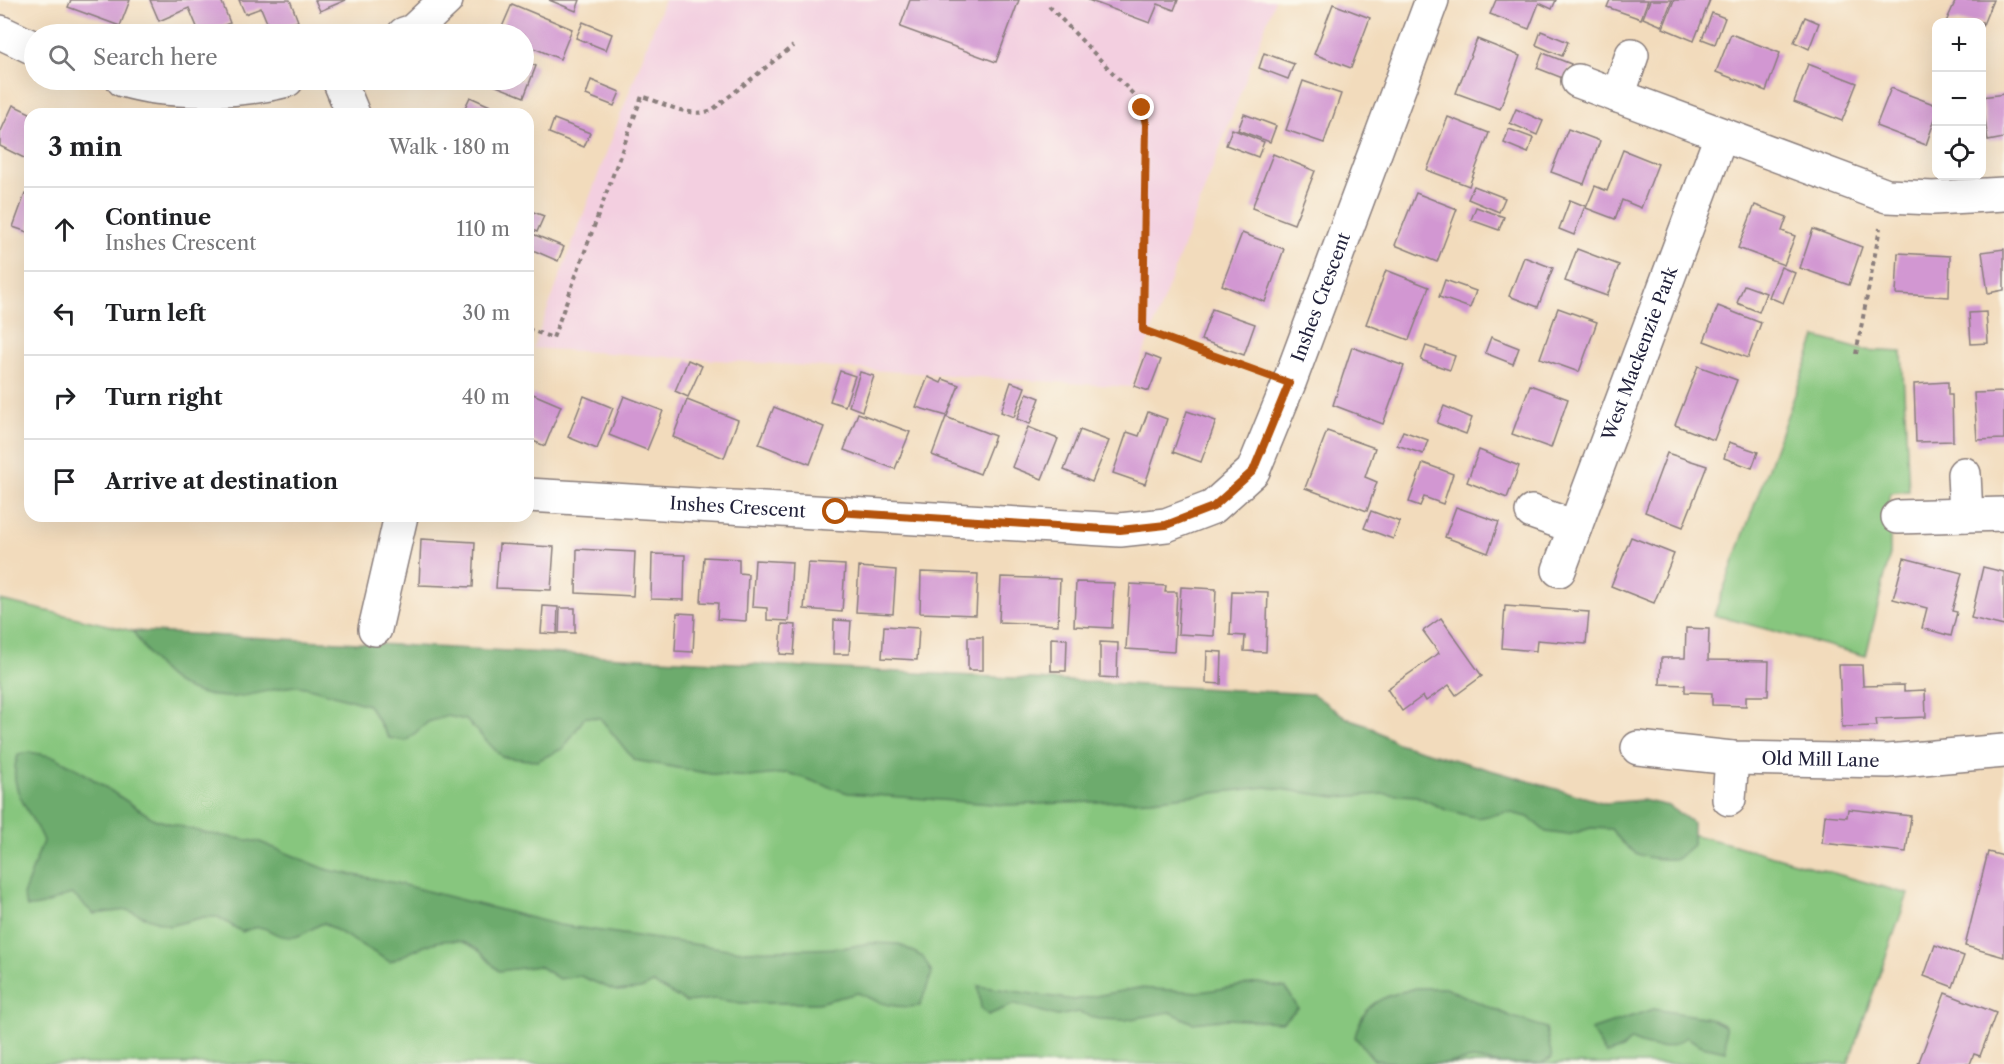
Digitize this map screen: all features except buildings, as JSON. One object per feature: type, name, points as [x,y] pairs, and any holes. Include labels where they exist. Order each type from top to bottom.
[{"type":"street","points":[[420,24],[446,0]]},
{"type":"street","name":"Inshes Crescent","points":[[534,495],[1120,530],[1166,525],[1213,507],[1253,471],[1289,383],[1432,0]]},
{"type":"street","points":[[0,32],[24,43]]},
{"type":"street","points":[[1618,96],[1632,55]]},
{"type":"street","points":[[1578,81],[1887,196],[1933,198],[2004,194]]},
{"type":"street","points":[[343,90],[351,108]]},
{"type":"street","name":"West Mackenzie Park","points":[[1559,570],[1721,136]]},
{"type":"street","points":[[1964,474],[1966,515]]},
{"type":"street","points":[[1532,512],[1575,528]]},
{"type":"street","points":[[1898,517],[2004,514]]},
{"type":"street","points":[[375,629],[400,522]]},
{"type":"street","name":"Old Mill Lane","points":[[1638,748],[1732,758],[1888,761],[2004,751]]},
{"type":"street","points":[[1729,799],[1732,758]]},
{"type":"path","points":[[1050,6],[1133,94],[1142,108],[1146,124],[1143,330],[1289,383]]},
{"type":"path","points":[[534,331],[553,338],[642,96],[693,113],[703,113],[712,110],[793,46]]},
{"type":"path","points":[[1856,354],[1887,196]]},
{"type":"shaded area","points":[[664,0],[1275,0],[1131,387],[534,348]]},
{"type":"green space","points":[[1816,337],[1863,350],[1902,352],[1909,491],[1890,493],[1890,554],[1866,656],[1714,615]]},
{"type":"green space","points":[[0,600],[133,631],[1337,745],[1734,845],[1908,894],[1848,1064],[0,1064]]},
{"type":"green space","points":[[133,631],[1313,694],[1347,718],[1365,724],[1397,743],[1605,803],[1642,800],[1669,806],[1693,823],[1693,845],[1677,859],[1647,857],[1626,846],[1611,829],[1591,828],[1568,835],[1546,832],[1528,817],[1507,812],[1478,818],[1446,810],[1416,796],[1384,794],[1335,797],[1266,787],[1151,800],[1006,805],[848,793],[788,773],[749,777],[711,774],[634,760],[600,718],[585,717],[564,748],[537,761],[502,757],[466,720],[447,716],[428,722],[406,741],[389,738],[368,705],[310,688],[297,686],[233,697],[198,693],[172,680],[162,671]]},
{"type":"green space","points":[[29,752],[55,757],[154,819],[205,833],[260,842],[328,870],[396,883],[559,925],[742,951],[842,948],[870,943],[899,944],[923,957],[932,973],[920,1006],[888,1005],[858,993],[818,1003],[740,1003],[715,999],[686,1002],[653,983],[641,989],[616,991],[580,976],[559,979],[539,966],[499,971],[475,948],[454,940],[432,943],[390,962],[324,923],[298,936],[285,937],[258,927],[242,932],[218,917],[204,917],[169,926],[127,910],[94,914],[72,894],[39,906],[27,907],[23,895],[43,841],[17,790],[15,779],[18,755]]},
{"type":"green space","points":[[1258,983],[1286,988],[1298,1008],[1282,1022],[1227,1019],[1193,1023],[1170,1012],[1125,1020],[1098,1019],[1079,1012],[1057,1016],[1015,1004],[988,1015],[981,1008],[978,986],[1074,1000],[1138,988],[1200,992]]},
{"type":"green space","points":[[1416,988],[1446,988],[1510,1016],[1546,1028],[1552,1058],[1540,1064],[1501,1064],[1473,1059],[1445,1064],[1408,1064],[1374,1060],[1355,1037],[1364,1015],[1376,1002]]},
{"type":"green space","points":[[1653,1009],[1709,1018],[1725,1026],[1726,1051],[1702,1046],[1686,1037],[1673,1045],[1659,1048],[1631,1040],[1622,1049],[1606,1054],[1591,1030]]},
{"type":"route","points":[[836,512],[1120,530],[1166,525],[1213,507],[1253,471],[1289,383],[1143,330],[1146,124],[1142,108]]}]
